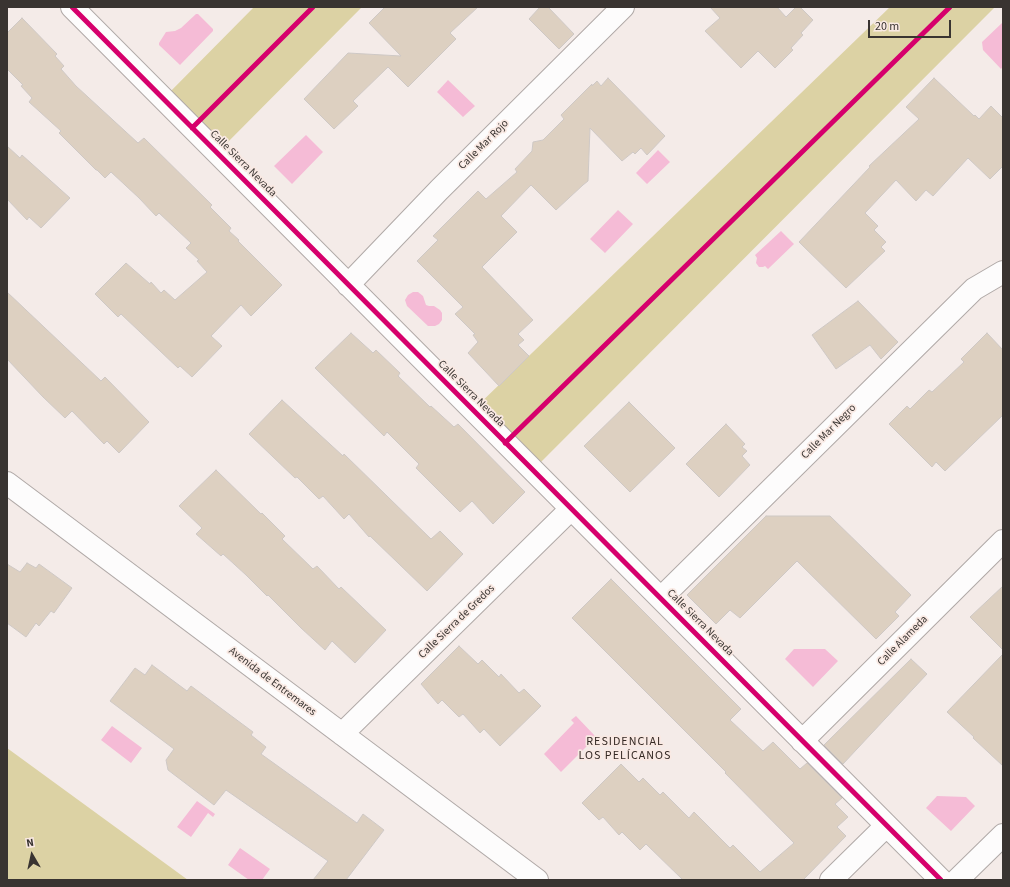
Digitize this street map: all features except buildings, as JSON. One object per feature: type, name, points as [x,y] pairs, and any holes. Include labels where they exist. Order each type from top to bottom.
[{"type":"street","name":"Calle Sierra Nevada","points":[[72,7],[941,880]]},
{"type":"street","name":"Calle Mar Rojo","points":[[348,285],[439,190],[623,7]]},
{"type":"street","name":"Calle Mar Negro","points":[[661,598],[974,289],[1003,272]]},
{"type":"street","name":"Avenida de Entremares","points":[[7,483],[537,880]]},
{"type":"street","name":"Calle Sierra de Gredos","points":[[342,734],[572,509]]},
{"type":"street","name":"Calle Alameda","points":[[802,741],[1003,541]]},
{"type":"street","points":[[831,880],[886,826]]},
{"type":"street","points":[[957,880],[1003,835]]},
{"type":"shaded area","points":[[254,7],[362,7],[217,153],[163,99]]},
{"type":"shaded area","points":[[890,7],[995,7],[533,470],[473,410]]},
{"type":"shaded area","points":[[196,14],[198,14],[213,29],[213,31],[180,65],[159,45],[159,43],[166,32],[175,31],[181,28]]},
{"type":"shaded area","points":[[1002,23],[1003,66],[1001,69],[983,50],[982,42]]},
{"type":"shaded area","points":[[448,80],[475,106],[463,117],[437,92]]},
{"type":"shaded area","points":[[306,135],[323,152],[292,184],[274,166]]},
{"type":"shaded area","points":[[658,150],[670,162],[647,184],[636,173]]},
{"type":"shaded area","points":[[618,210],[633,224],[605,253],[590,239]]},
{"type":"shaded area","points":[[781,231],[794,244],[768,269],[765,266],[759,267],[756,263],[757,258],[755,255]]},
{"type":"shaded area","points":[[413,292],[418,292],[423,296],[426,305],[434,306],[440,310],[442,313],[442,320],[439,324],[435,326],[428,326],[407,306],[405,300],[408,295]]},
{"type":"shaded area","points":[[794,649],[825,649],[838,661],[813,687],[785,659]]},
{"type":"shaded area","points":[[576,716],[596,737],[561,772],[544,754],[574,723],[571,720]]},
{"type":"shaded area","points":[[112,726],[142,748],[131,763],[101,740]]},
{"type":"shaded area","points":[[7,748],[188,880],[7,880]]},
{"type":"shaded area","points":[[937,796],[966,797],[975,806],[951,831],[926,808]]},
{"type":"shaded area","points":[[197,801],[215,814],[213,817],[208,813],[191,837],[177,827]]},
{"type":"shaded area","points":[[240,848],[270,869],[262,880],[249,880],[228,865]]},
{"type":"cycle path","points":[[72,7],[941,880]]},
{"type":"cycle path","points":[[192,128],[313,7]]},
{"type":"cycle path","points":[[505,443],[950,7]]},
{"type":"district","name":"RESIDENCIAL LOS PELÍCANOS","points":[[625,749]]}]
